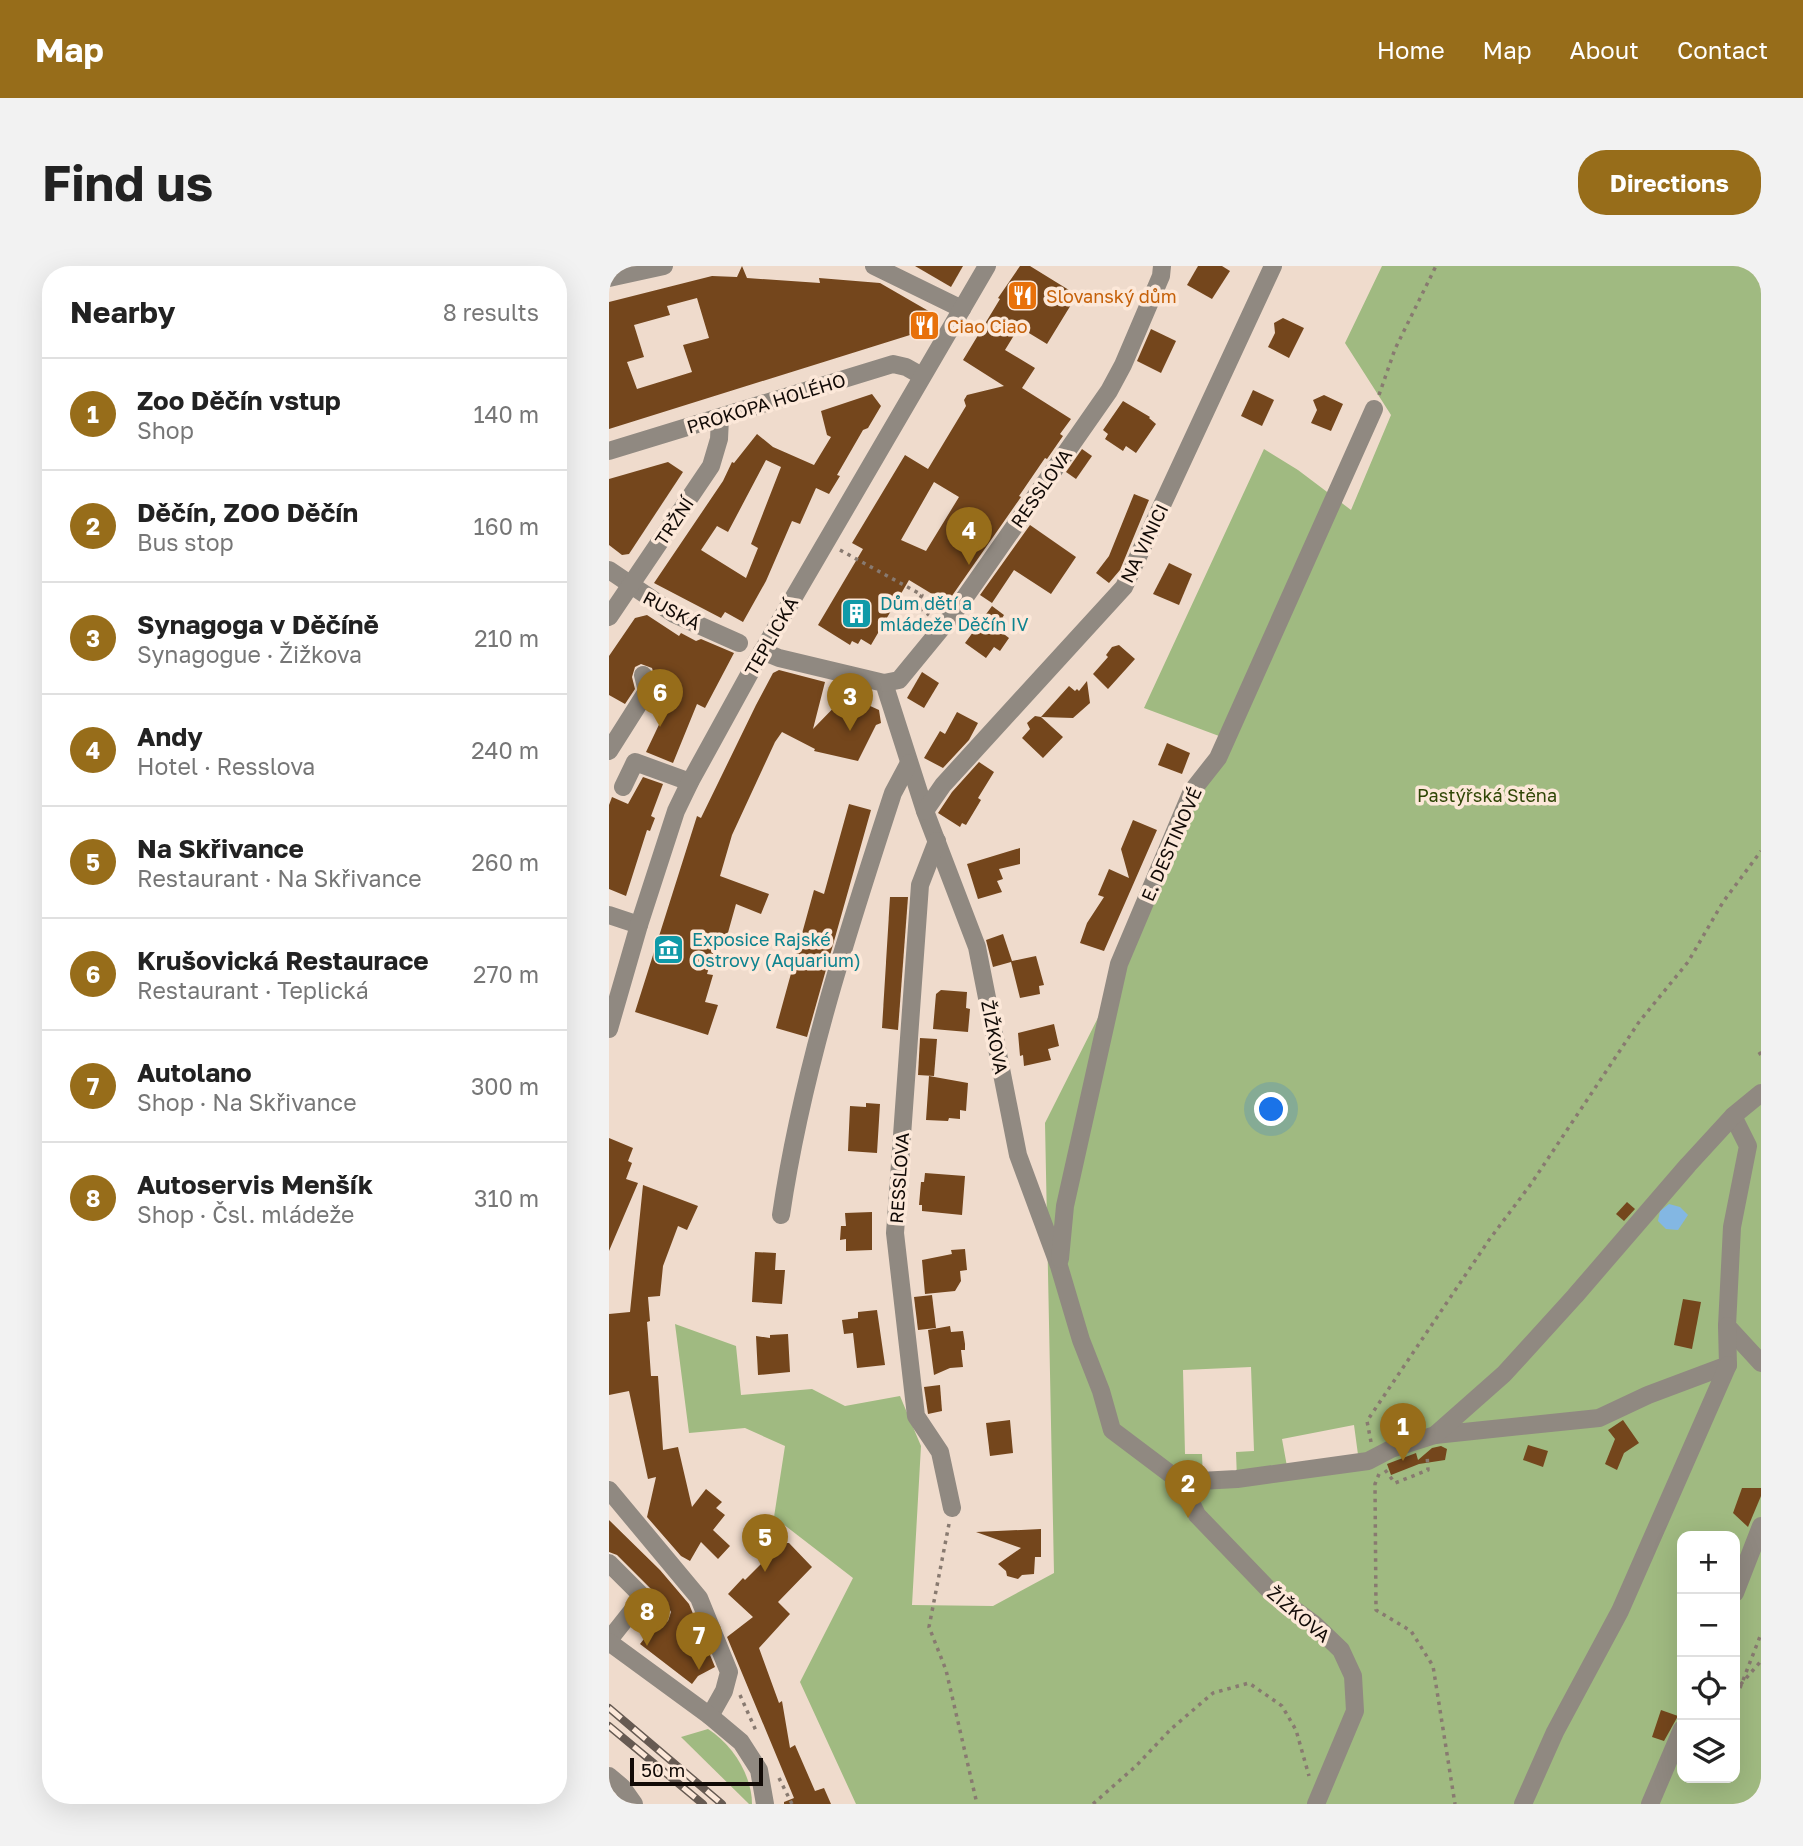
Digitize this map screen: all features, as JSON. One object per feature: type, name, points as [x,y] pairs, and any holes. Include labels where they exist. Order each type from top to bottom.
[{"type":"street","points":[[609,278],[664,266]]},
{"type":"street","points":[[874,266],[962,309]]},
{"type":"street","name":"TEPLICKÁ","points":[[609,1029],[639,925],[677,811],[690,782],[762,650],[987,266]]},
{"type":"street","name":"RESSLOVA","points":[[884,683],[899,680],[943,626],[1109,391],[1161,276],[1162,266]]},
{"type":"street","name":"NA VINICI","points":[[925,811],[943,785],[1124,587],[1273,266]]},
{"type":"street","name":"PROKOPA HOLÉHO","points":[[609,450],[893,364],[906,367],[922,376]]},
{"type":"street","name":"E. DESTINOVÉ","points":[[1059,1266],[1065,1206],[1118,964],[1192,791],[1218,758],[1374,409]]},
{"type":"street","name":"TRŽNÍ","points":[[609,617],[711,466],[719,439],[720,418]]},
{"type":"street","name":"RUSKÁ","points":[[609,570],[630,587],[674,614],[739,642]]},
{"type":"street","points":[[762,650],[779,658],[884,683]]},
{"type":"street","points":[[609,751],[647,691],[643,675]]},
{"type":"street","name":"ŽIŽKOVA","points":[[884,683],[925,811],[977,947],[1018,1155],[1059,1266],[1112,1430],[1181,1482],[1197,1515],[1273,1594],[1314,1624],[1341,1650],[1353,1676],[1355,1711],[1316,1803]]},
{"type":"street","points":[[623,788],[635,762],[690,782]]},
{"type":"street","points":[[781,1215],[796,1130],[832,990],[893,793],[909,763]]},
{"type":"street","name":"RESSLOVA","points":[[937,841],[920,885],[895,1233],[916,1416],[940,1452],[952,1508]]},
{"type":"street","points":[[609,915],[639,925]]},
{"type":"street","points":[[1435,1435],[1504,1374],[1733,1116],[1761,1093]]},
{"type":"street","points":[[1523,1804],[1555,1732],[1620,1611],[1728,1365],[1727,1326],[1732,1227],[1748,1146],[1733,1116]]},
{"type":"street","points":[[1727,1326],[1761,1363]]},
{"type":"street","points":[[1181,1482],[1237,1479],[1368,1461],[1435,1435],[1599,1418],[1648,1395],[1728,1365]]},
{"type":"street","points":[[609,1490],[699,1598],[729,1672],[724,1691],[710,1716]]},
{"type":"street","points":[[1740,1580],[1761,1526]]},
{"type":"street","points":[[609,1563],[660,1614]]},
{"type":"street","points":[[643,1597],[609,1641],[741,1742],[759,1770],[765,1804]]},
{"type":"street","points":[[1650,1804],[1677,1741]]},
{"type":"street","points":[[609,1776],[622,1787],[634,1804]]},
{"type":"path","points":[[1374,409],[1395,349],[1436,266]]},
{"type":"path","points":[[826,542],[922,595],[916,605],[943,626]]},
{"type":"path","points":[[1379,1455],[1367,1421],[1639,1022],[1688,962],[1723,902],[1761,851]]},
{"type":"path","points":[[1435,1435],[1426,1452],[1428,1470],[1395,1483],[1382,1465],[1375,1484],[1376,1610],[1412,1631],[1433,1666],[1455,1804]]},
{"type":"path","points":[[952,1508],[929,1627],[946,1670],[977,1804]]},
{"type":"path","points":[[1740,1688],[1761,1634]]},
{"type":"path","points":[[1740,1688],[1761,1661]]},
{"type":"path","points":[[1093,1804],[1213,1693],[1249,1683],[1282,1706],[1296,1730],[1316,1803]]},
{"type":"green space","name":"Pastýřská Stěna","points":[[1382,266],[1761,266],[1761,1804],[856,1804],[800,1682],[853,1578],[774,1517],[785,1446],[745,1428],[689,1433],[675,1324],[736,1346],[741,1395],[812,1389],[845,1406],[900,1396],[921,1446],[912,1605],[993,1606],[1054,1573],[1045,1123],[1119,976],[1219,736],[1144,708],[1264,449],[1298,470],[1351,510],[1391,415],[1345,343]],"holes":[[[1251,1367],[1254,1451],[1236,1452],[1237,1479],[1203,1480],[1202,1454],[1185,1454],[1183,1370]],[[1354,1425],[1359,1462],[1288,1472],[1282,1439]]]},
{"type":"green space","points":[[708,1729],[725,1743],[739,1761],[749,1782],[752,1804],[681,1737]]},
{"type":"water","points":[[1669,1204],[1680,1207],[1688,1215],[1678,1230],[1666,1229],[1658,1221],[1660,1211]]},
{"type":"building","points":[[742,266],[747,278],[820,283],[819,278],[880,283],[932,313],[933,318],[926,330],[609,429],[609,302],[712,276],[737,277]],"holes":[[[697,298],[709,338],[683,345],[692,372],[637,389],[627,362],[644,357],[634,325],[670,315],[667,306]]]},
{"type":"building","points":[[915,266],[963,266],[951,287]]},
{"type":"building","points":[[1020,266],[1030,266],[1077,295],[1047,344],[1019,327],[1005,350],[1035,368],[1022,388],[1071,419],[1060,434],[1063,436],[1047,459],[1045,458],[947,603],[909,580],[871,645],[861,639],[858,644],[852,641],[850,645],[818,625],[863,549],[852,543],[905,455],[928,469],[966,406],[964,400],[967,395],[1004,386],[963,360],[1000,299],[998,298]],"holes":[[[934,482],[959,497],[926,551],[901,540]]]},
{"type":"building","points":[[1198,266],[1222,266],[1230,271],[1212,299],[1187,285]]},
{"type":"building","points":[[1283,318],[1304,328],[1289,358],[1268,347],[1275,333],[1274,323]]},
{"type":"building","points":[[1151,329],[1176,341],[1161,373],[1137,361]]},
{"type":"building","points":[[1253,390],[1274,400],[1262,426],[1241,416]]},
{"type":"building","points":[[872,394],[881,406],[868,428],[863,430],[829,494],[816,488],[800,524],[792,521],[766,581],[743,622],[725,612],[721,618],[654,583],[723,481],[732,462],[734,463],[757,434],[773,447],[814,465],[831,437],[827,435],[821,411]],"holes":[[[766,460],[781,467],[751,544],[758,548],[746,578],[701,550],[717,526],[728,532]]]},
{"type":"building","points":[[1324,395],[1343,404],[1331,431],[1311,423],[1317,410],[1313,400]]},
{"type":"building","points":[[1123,401],[1150,417],[1156,424],[1136,453],[1126,446],[1123,451],[1105,439],[1108,434],[1103,430]]},
{"type":"building","points":[[1082,449],[1092,456],[1076,479],[1066,472]]},
{"type":"building","points":[[668,462],[683,472],[629,554],[622,555],[609,545],[609,479]]},
{"type":"building","points":[[1134,494],[1149,500],[1120,570],[1109,583],[1096,573],[1109,556]]},
{"type":"building","points":[[1030,525],[1076,557],[1051,594],[1014,570],[992,603],[980,595]]},
{"type":"building","points":[[1169,563],[1192,574],[1179,605],[1153,594]]},
{"type":"building","points":[[992,606],[1004,615],[996,628],[1009,638],[1000,651],[994,647],[986,658],[965,643]]},
{"type":"building","points":[[647,615],[679,636],[681,633],[696,641],[701,639],[734,653],[705,708],[697,704],[673,763],[646,752],[674,693],[656,681],[652,668],[641,664],[635,667],[632,677],[635,689],[625,704],[609,695],[609,656],[635,618]]},
{"type":"building","points":[[1119,645],[1135,659],[1108,689],[1093,674],[1108,657],[1106,655],[1112,647]]},
{"type":"building","points":[[779,670],[825,682],[813,729],[846,695],[879,710],[881,723],[876,725],[858,761],[814,751],[815,749],[782,732],[775,742],[732,835],[720,876],[769,894],[761,914],[736,904],[724,947],[716,944],[707,974],[713,975],[705,1002],[718,1005],[708,1035],[635,1012],[697,816],[701,818],[756,705],[773,673]]},
{"type":"building","points":[[922,672],[939,683],[924,708],[907,698]]},
{"type":"building","points":[[1087,681],[1090,703],[1073,718],[1041,717],[1069,686],[1079,691]]},
{"type":"building","points":[[957,712],[978,723],[969,740],[943,768],[924,758],[940,731],[945,734]]},
{"type":"building","points":[[1035,716],[1041,717],[1063,737],[1043,758],[1022,738],[1030,729],[1027,723]]},
{"type":"building","points":[[1167,743],[1190,753],[1182,774],[1158,765]]},
{"type":"building","points":[[979,762],[994,772],[966,825],[962,823],[960,827],[938,813],[952,792]]},
{"type":"building","points":[[643,777],[663,784],[651,816],[655,818],[650,831],[647,830],[626,896],[609,889],[609,805],[612,797],[628,804]]},
{"type":"building","points":[[849,804],[871,810],[807,1037],[776,1028],[814,890],[824,894]]},
{"type":"building","points":[[1133,820],[1157,830],[1104,951],[1080,943],[1087,923],[1104,897],[1098,895],[1109,869],[1129,878],[1121,849]]},
{"type":"building","points":[[1020,848],[1020,864],[999,869],[1003,879],[997,881],[1002,892],[978,899],[967,864]]},
{"type":"building","points":[[890,897],[908,897],[898,1030],[882,1028]]},
{"type":"building","points":[[1003,934],[1012,961],[1036,956],[1044,985],[1039,986],[1040,994],[1020,998],[1011,962],[993,967],[986,940]]},
{"type":"building","points":[[941,990],[967,992],[966,1008],[970,1009],[968,1032],[933,1029],[936,994]]},
{"type":"building","points":[[1054,1024],[1059,1046],[1048,1049],[1051,1060],[1024,1066],[1023,1055],[1020,1056],[1018,1033]]},
{"type":"building","points":[[920,1038],[937,1039],[934,1076],[918,1075]]},
{"type":"building","points":[[929,1076],[968,1083],[966,1111],[960,1110],[960,1119],[926,1120]]},
{"type":"building","points":[[866,1103],[880,1104],[877,1153],[848,1151],[850,1106],[866,1107]]},
{"type":"building","points":[[609,1138],[633,1148],[628,1161],[632,1163],[626,1179],[638,1183],[609,1251]]},
{"type":"building","points":[[925,1173],[965,1176],[962,1215],[922,1211],[922,1205],[919,1205],[921,1182],[924,1182]]},
{"type":"building","points":[[643,1185],[698,1206],[687,1230],[678,1226],[663,1266],[660,1296],[648,1297],[650,1321],[647,1322],[651,1376],[658,1376],[663,1450],[678,1447],[692,1507],[706,1489],[722,1502],[716,1508],[725,1515],[713,1530],[730,1546],[718,1559],[701,1542],[690,1561],[681,1556],[647,1517],[656,1477],[648,1479],[629,1391],[609,1395],[609,1314],[630,1312]]},
{"type":"building","points":[[1627,1202],[1635,1209],[1624,1221],[1616,1214]]},
{"type":"building","points":[[872,1212],[872,1250],[846,1251],[846,1239],[840,1240],[841,1226],[846,1226],[845,1213]]},
{"type":"building","points":[[965,1249],[967,1270],[960,1271],[961,1281],[955,1291],[925,1294],[922,1260],[952,1254],[951,1250]]},
{"type":"building","points":[[755,1252],[776,1253],[775,1270],[785,1270],[782,1304],[752,1302]]},
{"type":"building","points":[[932,1295],[936,1328],[918,1330],[914,1297]]},
{"type":"building","points":[[1683,1299],[1701,1302],[1692,1349],[1674,1345]]},
{"type":"building","points":[[877,1310],[885,1365],[857,1368],[853,1333],[844,1334],[842,1320],[858,1318],[858,1312]]},
{"type":"building","points":[[950,1326],[951,1332],[963,1331],[963,1367],[950,1368],[934,1375],[928,1330]]},
{"type":"building","points":[[788,1334],[790,1372],[758,1375],[756,1336],[770,1338],[770,1335]]},
{"type":"building","points":[[940,1385],[942,1411],[928,1414],[924,1387]]},
{"type":"building","points":[[1010,1420],[1013,1453],[990,1456],[986,1423]]},
{"type":"building","points":[[1623,1420],[1639,1443],[1624,1453],[1617,1470],[1605,1464],[1615,1439],[1608,1430]]},
{"type":"building","points":[[1528,1445],[1548,1451],[1543,1467],[1523,1460]]},
{"type":"building","points":[[1441,1446],[1447,1449],[1445,1460],[1419,1464],[1391,1475],[1387,1464],[1416,1453],[1418,1460],[1432,1448]]},
{"type":"building","points":[[1742,1488],[1761,1488],[1761,1496],[1748,1527],[1733,1513]]},
{"type":"building","points":[[609,1520],[660,1570],[689,1604],[715,1667],[698,1676],[692,1684],[640,1644],[656,1624],[662,1625],[668,1621],[671,1612],[617,1555],[609,1552]]},
{"type":"building","points":[[1041,1529],[1041,1557],[1035,1557],[1034,1574],[1022,1575],[1018,1579],[1007,1576],[1006,1571],[998,1564],[1021,1548],[976,1532]]},
{"type":"building","points":[[782,1543],[789,1543],[812,1567],[778,1602],[790,1614],[759,1648],[779,1703],[782,1701],[790,1748],[795,1745],[815,1791],[824,1788],[831,1804],[784,1804],[794,1798],[727,1637],[753,1617],[728,1594]]},
{"type":"building","points":[[1661,1710],[1677,1716],[1664,1741],[1652,1737]]},
{"type":"railway","points":[[609,1708],[722,1804]]},
{"type":"railway","points":[[609,1726],[703,1804]]},
{"type":"place","name":"Slovanský dům","points":[[1023,296]]},
{"type":"place","name":"Ciao Ciao","points":[[924,326]]},
{"type":"place","name":"Andy","points":[[969,565]]},
{"type":"place","name":"Dům dětí a mládeže Děčín IV","points":[[857,613]]},
{"type":"place","name":"Krušovická Restaurace","points":[[660,727]]},
{"type":"place","name":"Synagoga v Děčíně","points":[[850,731]]},
{"type":"place","name":"Exposice Rajské Ostrovy (Aquarium)","points":[[669,949]]},
{"type":"place","name":"Zoo Děčín vstup","points":[[1403,1461]]},
{"type":"place","name":"Děčín, ZOO Děčín","points":[[1188,1518]]},
{"type":"place","name":"Na Skřivance","points":[[765,1572]]},
{"type":"place","name":"Autoservis Menšík","points":[[647,1646]]},
{"type":"place","name":"Autolano","points":[[699,1670]]}]
